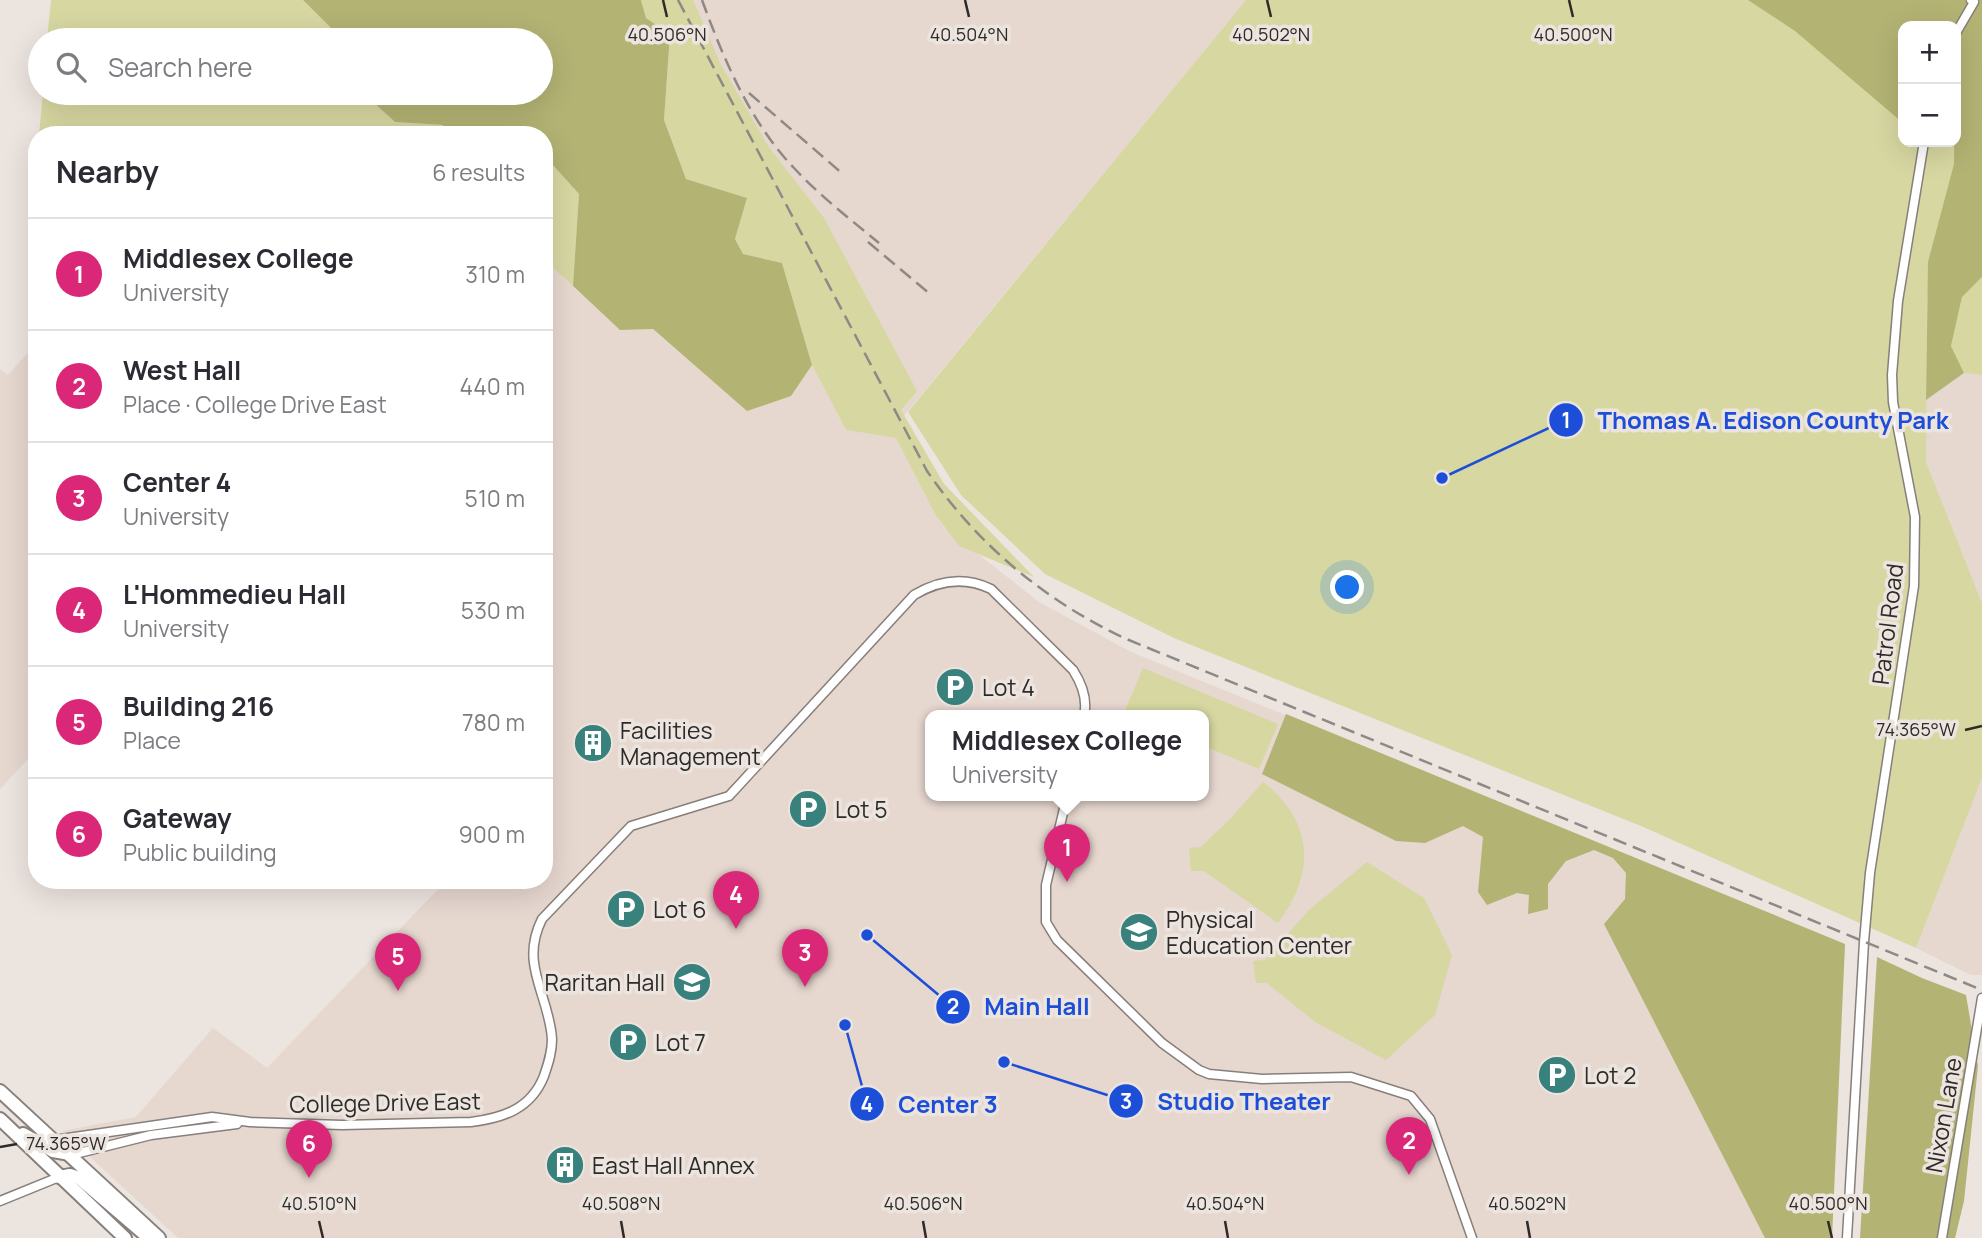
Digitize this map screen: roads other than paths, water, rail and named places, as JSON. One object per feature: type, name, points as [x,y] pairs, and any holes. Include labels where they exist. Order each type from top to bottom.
[{"type":"main road","points":[[0,1091],[159,1238]]},
{"type":"main road","points":[[2,1121],[53,1151],[71,1155]]},
{"type":"main road","points":[[2,1121],[125,1238]]},
{"type":"main road","points":[[59,1177],[70,1175],[79,1178],[149,1238]]},
{"type":"street","points":[[1961,24],[1974,2],[1971,0]]},
{"type":"street","name":"Patrol Road","points":[[1847,1238],[1870,873],[1914,586],[1915,517],[1893,402],[1892,375],[1900,290],[1923,147]]},
{"type":"street","name":"College Drive East","points":[[54,1140],[212,1117],[250,1122],[342,1125],[471,1122],[508,1114],[526,1103],[541,1084],[550,1059],[552,1041],[532,951],[535,933],[542,919],[631,826],[729,796],[914,595],[930,586],[964,581],[991,589],[1073,670],[1084,694],[1084,710]]},
{"type":"street","points":[[1066,801],[1044,904],[1046,922],[1057,940],[1162,1043],[1199,1070],[1209,1074],[1262,1079],[1351,1077],[1411,1096],[1430,1119],[1472,1238]]},
{"type":"street","name":"Nixon Lane","points":[[1942,1238],[1982,998]]},
{"type":"street","points":[[71,1155],[151,1135],[250,1122]]},
{"type":"street","points":[[0,1201],[59,1177]]},
{"type":"railway","points":[[678,0],[927,471],[990,546],[1040,588],[1066,606],[1124,638],[1982,990]]},
{"type":"railway","points":[[702,0],[729,67],[764,131],[804,178],[879,243]]},
{"type":"railway","points":[[749,93],[844,175]]},
{"type":"railway","points":[[868,242],[930,294]]},
{"type":"place","name":"Thomas A. Edison County Park","points":[[1442,478]]},
{"type":"place","name":"Lot 4","points":[[955,687]]},
{"type":"place","name":"Facilities Management","points":[[593,743]]},
{"type":"place","name":"Lot 5","points":[[808,809]]},
{"type":"place","name":"Middlesex College","points":[[1067,882]]},
{"type":"place","name":"Lot 6","points":[[626,909]]},
{"type":"place","name":"L'Hommedieu Hall","points":[[736,929]]},
{"type":"place","name":"Physical Education Center","points":[[1139,932]]},
{"type":"place","name":"Main Hall","points":[[867,935]]},
{"type":"place","name":"Raritan Hall","points":[[692,982]]},
{"type":"place","name":"Center 4","points":[[805,987]]},
{"type":"place","name":"Building 216","points":[[398,991]]},
{"type":"place","name":"Center 3","points":[[845,1025]]},
{"type":"place","name":"Lot 7","points":[[628,1042]]},
{"type":"place","name":"Studio Theater","points":[[1004,1062]]},
{"type":"place","name":"Lot 2","points":[[1557,1075]]},
{"type":"place","name":"East Hall Annex","points":[[565,1165]]},
{"type":"place","name":"West Hall","points":[[1409,1175]]},
{"type":"place","name":"Gateway","points":[[309,1178]]}]
